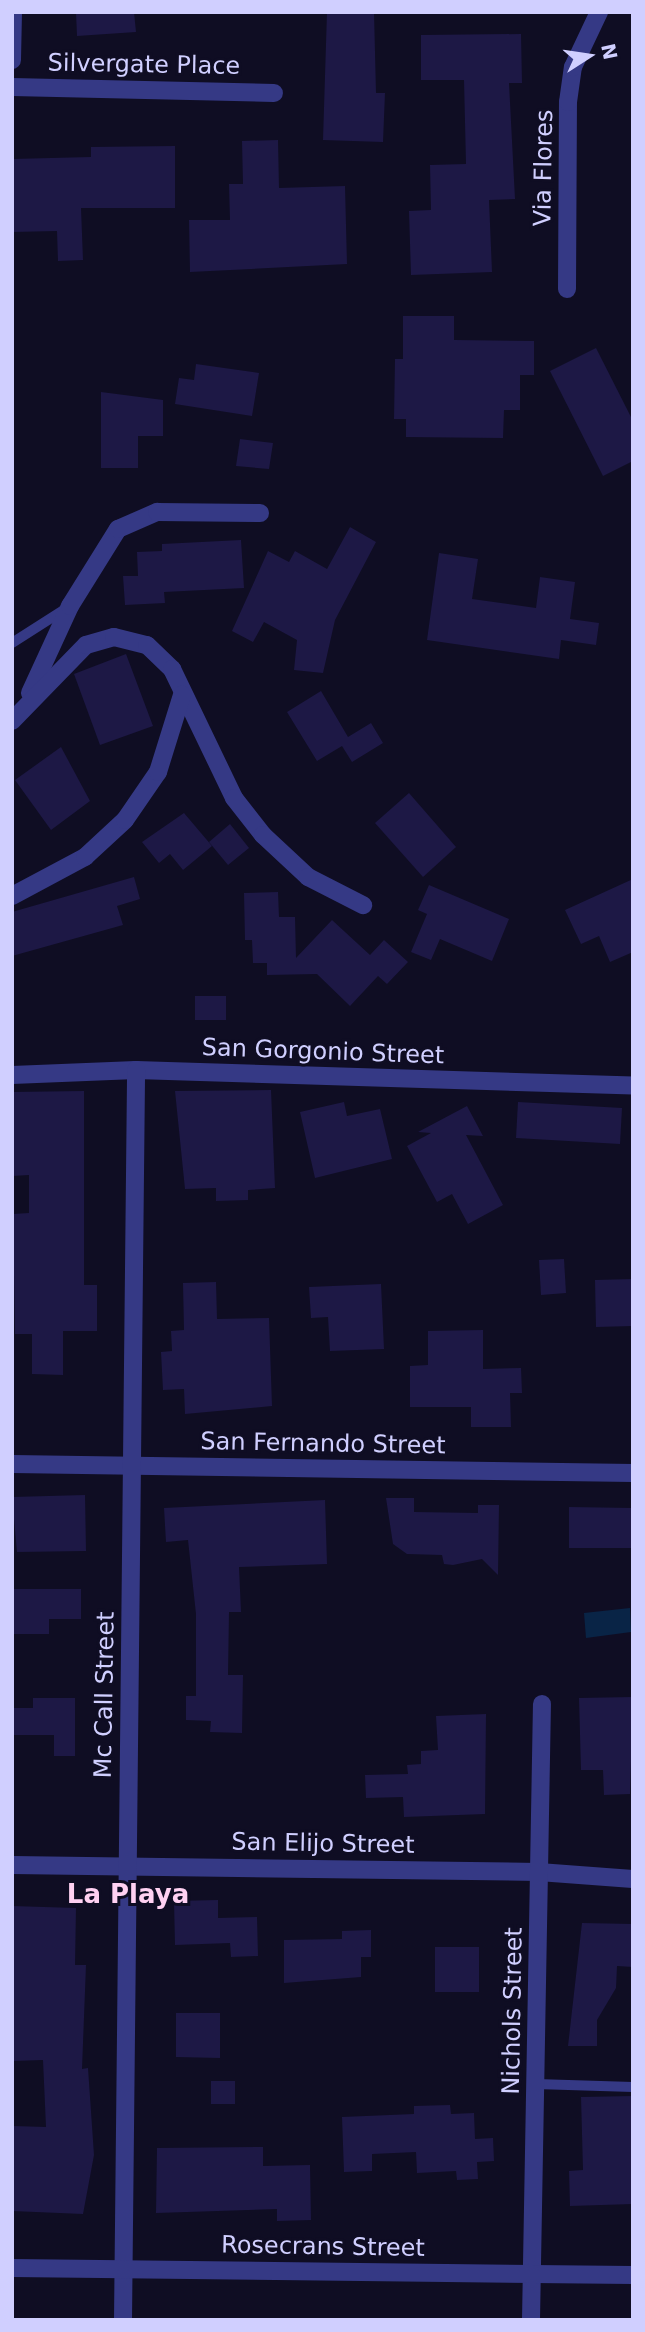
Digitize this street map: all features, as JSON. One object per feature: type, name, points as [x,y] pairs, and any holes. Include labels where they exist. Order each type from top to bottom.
[{"type":"street","name":"Silvergate Place","points":[[12,60],[13,12]]},
{"type":"street","name":"Via Flores","points":[[567,289],[568,102],[573,67],[599,12]]},
{"type":"street","name":"Silvergate Place","points":[[12,87],[274,93]]},
{"type":"street","points":[[17,717],[70,606],[118,528],[157,512],[261,513]]},
{"type":"street","points":[[17,717],[86,645],[114,637],[147,645],[172,669],[182,695],[234,798],[263,835],[308,877],[363,905]]},
{"type":"street","points":[[12,896],[85,857],[125,820],[158,772],[182,695]]},
{"type":"street","name":"San Gorgonio Street","points":[[12,1075],[136,1070],[633,1086]]},
{"type":"street","name":"Mc Call Street","points":[[123,2320],[126,1866],[135,1466],[136,1070]]},
{"type":"street","name":"San Fernando Street","points":[[12,1464],[633,1473]]},
{"type":"street","name":"Nichols Street","points":[[531,2320],[542,1704]]},
{"type":"street","name":"San Elijo Street","points":[[12,1865],[540,1872],[633,1879]]},
{"type":"street","name":"Rosecrans Street","points":[[12,2268],[633,2276]]},
{"type":"lane","points":[[12,643],[70,606]]},
{"type":"lane","points":[[536,2084],[633,2087]]},
{"type":"water","points":[[630,1608],[631,1632],[586,1638],[584,1613]]},
{"type":"building","points":[[76,12],[134,12],[136,32],[77,36]]},
{"type":"building","points":[[327,12],[374,12],[376,93],[385,93],[383,142],[323,140]]},
{"type":"building","points":[[521,34],[522,83],[509,83],[515,199],[489,200],[492,272],[411,275],[409,211],[431,210],[430,165],[466,164],[464,80],[421,80],[421,35]]},
{"type":"building","points":[[278,140],[279,188],[345,186],[347,264],[190,272],[189,220],[230,220],[229,184],[243,184],[242,141]]},
{"type":"building","points":[[175,146],[175,208],[81,208],[83,260],[58,261],[57,231],[12,232],[12,159],[91,157],[91,147]]},
{"type":"building","points":[[403,316],[454,316],[454,340],[534,341],[534,375],[520,375],[520,410],[504,410],[503,438],[406,437],[406,419],[394,419],[395,359],[403,359]]},
{"type":"building","points":[[596,348],[633,421],[633,461],[603,476],[550,371]]},
{"type":"building","points":[[196,364],[259,373],[252,416],[175,404],[179,378],[194,380]]},
{"type":"building","points":[[101,392],[163,400],[163,436],[138,436],[138,468],[101,468]]},
{"type":"building","points":[[240,439],[273,443],[269,469],[236,466]]},
{"type":"building","points":[[350,527],[376,542],[335,620],[323,673],[294,670],[297,640],[264,622],[253,642],[232,631],[268,551],[289,562],[295,551],[327,569]]},
{"type":"building","points":[[241,540],[244,588],[164,592],[165,603],[125,605],[123,576],[138,576],[137,552],[162,551],[162,544]]},
{"type":"building","points":[[439,553],[478,559],[472,599],[536,608],[540,577],[575,582],[570,619],[599,623],[596,645],[561,640],[559,659],[427,640]]},
{"type":"building","points":[[126,654],[153,726],[100,745],[74,674]]},
{"type":"building","points":[[321,691],[348,737],[371,723],[383,743],[352,762],[342,746],[317,761],[287,712]]},
{"type":"building","points":[[61,747],[90,801],[51,830],[15,780]]},
{"type":"building","points":[[409,793],[456,847],[423,877],[375,823]]},
{"type":"building","points":[[184,813],[212,846],[183,870],[170,854],[159,863],[142,842]]},
{"type":"building","points":[[230,824],[249,848],[228,865],[209,842]]},
{"type":"building","points":[[134,877],[140,899],[117,906],[123,925],[12,956],[12,912]]},
{"type":"building","points":[[633,879],[633,952],[610,962],[599,936],[581,944],[565,910]]},
{"type":"building","points":[[429,885],[509,919],[492,961],[440,939],[431,960],[411,952],[427,914],[418,910]]},
{"type":"building","points":[[278,892],[279,917],[295,917],[296,958],[332,920],[370,955],[384,940],[408,962],[387,984],[378,976],[350,1006],[317,974],[267,975],[267,963],[253,963],[252,940],[245,940],[244,893]]},
{"type":"building","points":[[195,996],[226,996],[226,1020],[195,1020]]},
{"type":"building","points":[[271,1090],[275,1188],[248,1190],[248,1200],[216,1201],[216,1188],[185,1189],[175,1091]]},
{"type":"building","points":[[84,1091],[84,1285],[97,1285],[97,1331],[63,1331],[63,1375],[32,1374],[32,1334],[15,1334],[13,1214],[29,1213],[29,1175],[12,1176],[12,1092]]},
{"type":"building","points":[[344,1102],[347,1116],[380,1109],[392,1159],[315,1178],[300,1112]]},
{"type":"building","points":[[518,1102],[622,1108],[620,1144],[516,1138]]},
{"type":"building","points":[[467,1106],[483,1136],[466,1135],[503,1205],[468,1224],[452,1194],[437,1202],[407,1146],[431,1133],[418,1132]]},
{"type":"building","points":[[564,1259],[566,1293],[541,1295],[539,1260]]},
{"type":"building","points":[[633,1279],[633,1326],[596,1327],[595,1280]]},
{"type":"building","points":[[216,1282],[217,1319],[269,1318],[272,1406],[185,1414],[184,1389],[163,1390],[161,1352],[172,1351],[171,1331],[184,1330],[183,1283]]},
{"type":"building","points":[[381,1284],[384,1349],[330,1351],[328,1317],[311,1318],[309,1287]]},
{"type":"building","points":[[483,1330],[483,1369],[521,1368],[522,1393],[510,1393],[511,1427],[471,1427],[471,1407],[410,1407],[410,1366],[428,1365],[428,1331]]},
{"type":"building","points":[[85,1495],[86,1551],[17,1552],[12,1497]]},
{"type":"building","points":[[386,1498],[414,1498],[414,1512],[478,1513],[478,1505],[499,1505],[498,1575],[482,1559],[453,1565],[444,1564],[442,1555],[407,1554],[393,1544]]},
{"type":"building","points":[[325,1500],[327,1564],[239,1567],[241,1612],[229,1612],[228,1675],[243,1675],[242,1733],[210,1732],[211,1721],[186,1720],[186,1696],[196,1696],[196,1614],[188,1540],[166,1542],[164,1508]]},
{"type":"building","points":[[569,1507],[633,1508],[633,1548],[569,1548]]},
{"type":"building","points":[[12,1589],[81,1589],[81,1619],[49,1619],[49,1634],[12,1634]]},
{"type":"building","points":[[633,1697],[630,1794],[604,1795],[603,1770],[581,1770],[579,1698]]},
{"type":"building","points":[[33,1698],[75,1698],[75,1756],[54,1756],[54,1735],[12,1735],[12,1708],[33,1708]]},
{"type":"building","points":[[486,1714],[485,1814],[404,1817],[403,1797],[366,1798],[365,1775],[408,1774],[407,1765],[421,1764],[421,1751],[438,1750],[436,1716]]},
{"type":"building","points":[[218,1900],[218,1918],[257,1917],[258,1956],[231,1957],[230,1943],[175,1945],[174,1901]]},
{"type":"building","points":[[12,1906],[76,1908],[75,1965],[86,1965],[82,2069],[88,2068],[94,2155],[83,2214],[12,2211],[13,2126],[46,2127],[43,2060],[12,2061]]},
{"type":"building","points":[[582,1923],[633,1924],[633,1967],[617,1966],[616,1988],[597,2020],[597,2046],[568,2046]]},
{"type":"building","points":[[371,1930],[371,1957],[361,1957],[361,1977],[284,1983],[284,1940],[342,1939],[342,1931]]},
{"type":"building","points":[[435,1947],[479,1947],[479,1992],[435,1992]]},
{"type":"building","points":[[176,2013],[220,2013],[220,2058],[176,2057]]},
{"type":"building","points":[[211,2081],[235,2081],[235,2104],[211,2104]]},
{"type":"building","points":[[633,2096],[633,2204],[570,2206],[569,2171],[583,2170],[581,2097]]},
{"type":"building","points":[[450,2105],[451,2114],[474,2113],[475,2139],[493,2138],[494,2161],[477,2162],[478,2179],[457,2180],[456,2171],[417,2173],[416,2152],[372,2154],[372,2171],[344,2172],[342,2117],[414,2114],[414,2106]]},
{"type":"building","points":[[263,2147],[263,2166],[310,2165],[311,2220],[277,2221],[277,2209],[156,2213],[157,2148]]},
{"type":"district","name":"La Playa","points":[[128,1895]]}]
